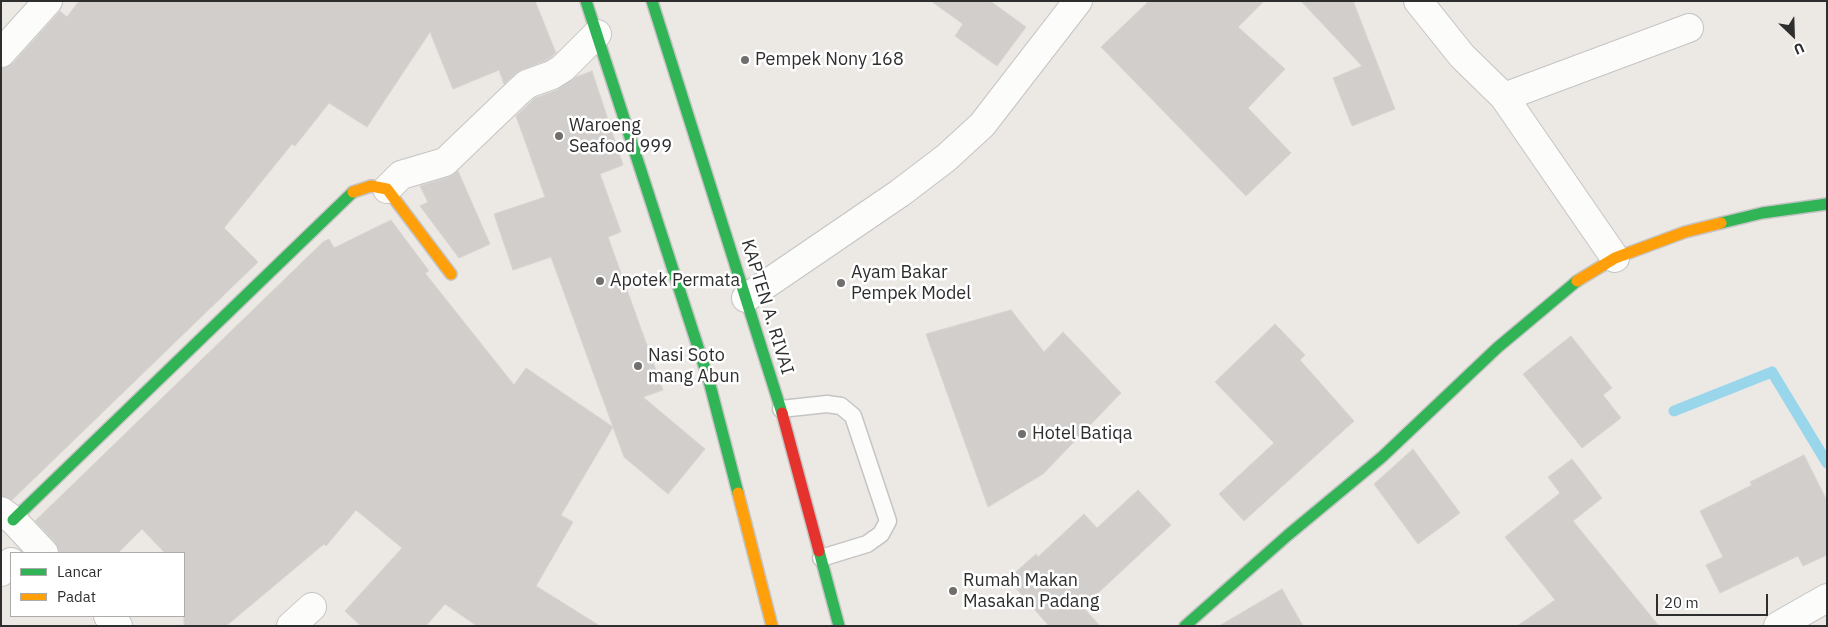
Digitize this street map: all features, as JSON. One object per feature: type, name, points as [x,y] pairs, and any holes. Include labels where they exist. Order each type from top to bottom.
[{"type":"street","points":[[1,52],[48,1]]},
{"type":"street","points":[[586,1],[709,381],[772,626]]},
{"type":"street","name":"KAPTEN A. RIVAI","points":[[652,1],[781,409],[839,626]]},
{"type":"street","points":[[746,298],[900,193],[946,158],[982,125],[1078,1]]},
{"type":"street","points":[[1418,1],[1462,56],[1504,97],[1615,258]]},
{"type":"street","points":[[1504,97],[1689,28]]},
{"type":"street","points":[[387,189],[401,175],[445,162],[527,84],[552,75],[563,68],[597,34]]},
{"type":"street","points":[[33,550],[7,516],[354,192],[371,186],[387,189],[451,274]]},
{"type":"street","points":[[1185,626],[1215,602],[1288,535],[1382,457],[1497,348],[1567,287],[1615,258],[1685,232],[1762,213],[1827,204]]},
{"type":"street","points":[[1,572],[10,563]]},
{"type":"street","points":[[1778,626],[1827,598]]},
{"type":"street","points":[[291,626],[312,606]]},
{"type":"street","points":[[109,617],[118,626]]},
{"type":"lane","points":[[781,409],[827,404],[841,406],[853,416],[888,521],[881,534],[867,544],[821,558]]},
{"type":"building","points":[[79,1],[535,1],[556,53],[545,61],[517,72],[504,84],[499,70],[453,89],[430,32],[367,127],[329,103],[295,146],[292,144],[224,228],[258,262],[12,500],[1,496],[1,68],[13,63],[60,11],[67,17]]},
{"type":"building","points":[[931,1],[990,1],[1026,27],[997,66],[955,36],[963,24]]},
{"type":"building","points":[[1149,1],[1264,1],[1238,27],[1285,69],[1248,108],[1291,153],[1246,196],[1101,47]]},
{"type":"building","points":[[1301,1],[1353,1],[1395,109],[1352,126],[1333,78],[1362,66]]},
{"type":"building","points":[[592,71],[623,165],[600,174],[621,232],[608,237],[663,390],[643,397],[705,449],[668,494],[624,457],[551,257],[513,270],[494,214],[545,197],[516,116],[535,98],[557,90],[576,77]]},
{"type":"building","points":[[458,171],[490,244],[459,258],[420,206],[428,202],[420,186],[449,177]]},
{"type":"building","points":[[391,220],[429,271],[425,273],[514,385],[526,368],[613,427],[561,515],[573,522],[536,586],[600,626],[477,626],[445,604],[426,626],[361,626],[345,611],[402,548],[356,510],[326,546],[324,544],[226,626],[184,626],[185,552],[164,552],[142,529],[119,552],[60,552],[55,542],[35,521],[323,242],[329,239],[334,248]]},
{"type":"building","name":"Hotel Batiqa","points":[[1011,310],[1044,352],[1063,332],[1121,393],[1043,474],[988,507],[926,334]]},
{"type":"building","points":[[1275,324],[1305,355],[1300,360],[1354,421],[1244,521],[1219,494],[1274,443],[1215,382]]},
{"type":"building","points":[[1571,336],[1612,388],[1603,395],[1621,418],[1582,448],[1523,374]]},
{"type":"building","points":[[1413,449],[1460,513],[1418,544],[1374,484]]},
{"type":"building","points":[[1804,455],[1827,501],[1827,555],[1803,566],[1798,556],[1720,593],[1706,565],[1723,557],[1700,511],[1752,485],[1750,482]]},
{"type":"building","points":[[1572,459],[1602,498],[1573,521],[1659,626],[1517,626],[1555,600],[1505,537],[1560,493],[1548,477]]},
{"type":"building","points":[[1138,490],[1171,525],[1083,607],[1100,626],[1049,626],[1008,579],[1036,554],[1038,557],[1084,514],[1097,528]]},
{"type":"building","points":[[1282,589],[1303,626],[1219,626]]},
{"type":"waterway","points":[[1674,411],[1772,372],[1827,463]]},
{"type":"traffic: fast","points":[[586,1],[709,381],[738,493]]},
{"type":"traffic: fast","points":[[652,1],[782,413]]},
{"type":"traffic: fast","points":[[13,520],[353,192]]},
{"type":"traffic: fast","points":[[1721,223],[1762,213],[1827,204]]},
{"type":"traffic: fast","points":[[1185,626],[1288,535],[1382,457],[1497,348],[1577,281]]},
{"type":"traffic: fast","points":[[819,551],[839,626]]},
{"type":"traffic: slow","points":[[353,192],[371,186],[387,189],[451,274]]},
{"type":"traffic: slow","points":[[1577,281],[1615,258],[1685,232],[1721,223]]},
{"type":"traffic: slow","points":[[738,493],[772,626]]},
{"type":"traffic: jam","points":[[782,413],[819,551]]},
{"type":"place","name":"Pempek Nony 168","points":[[745,60]]},
{"type":"place","name":"Waroeng Seafood 999","points":[[559,136]]},
{"type":"place","name":"Apotek Permata","points":[[600,281]]},
{"type":"place","name":"Ayam Bakar Pempek Model","points":[[841,283]]},
{"type":"place","name":"Nasi Soto mang Abun","points":[[638,366]]},
{"type":"place","name":"Hotel Batiqa","points":[[1022,434]]},
{"type":"place","name":"Rumah Makan Masakan Padang","points":[[953,591]]}]
